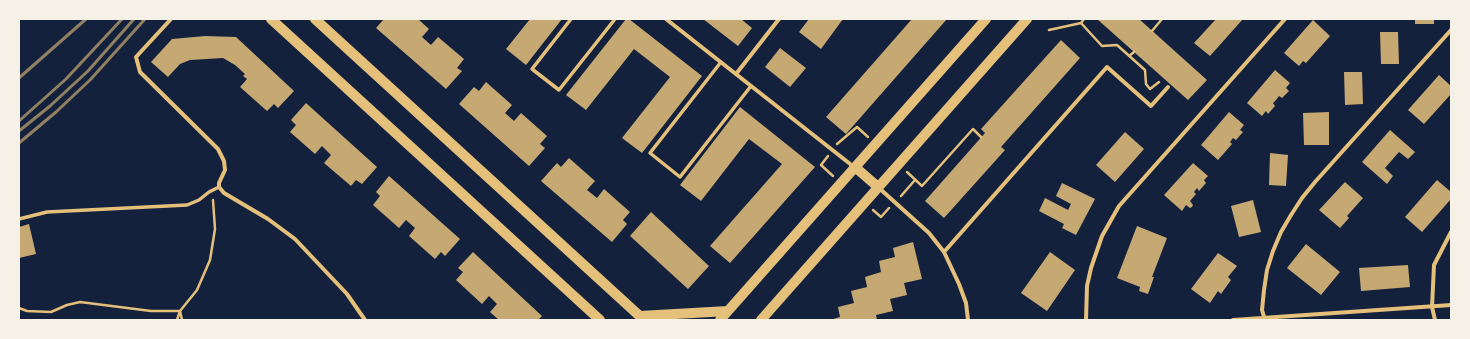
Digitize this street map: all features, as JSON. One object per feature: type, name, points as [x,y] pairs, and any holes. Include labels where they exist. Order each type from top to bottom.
[{"type":"main road","points":[[270,19],[600,320]]},
{"type":"main road","points":[[314,19],[642,318],[728,311]]},
{"type":"main road","points":[[720,320],[986,19]]},
{"type":"main road","points":[[761,320],[1027,19]]},
{"type":"main road","points":[[855,167],[878,187]]},
{"type":"street","points":[[171,19],[136,57],[140,72],[218,149],[224,161],[225,170],[219,183],[219,187],[224,193],[268,220],[295,239],[346,294],[365,320]]},
{"type":"street","points":[[571,19],[532,69],[559,90],[615,19]]},
{"type":"street","points":[[666,19],[855,167]]},
{"type":"street","points":[[736,74],[779,19]]},
{"type":"street","points":[[1086,320],[1087,291],[1091,268],[1102,236],[1116,211],[1130,193],[1285,19]]},
{"type":"street","points":[[1265,319],[1262,310],[1267,270],[1281,232],[1291,215],[1315,182],[1451,30]]},
{"type":"street","points":[[721,62],[650,153],[656,158],[680,177],[751,86]]},
{"type":"street","points":[[944,252],[1107,67],[1151,106],[1168,87]]},
{"type":"street","points":[[19,219],[47,212],[187,205],[199,200],[219,187]]},
{"type":"street","points":[[878,187],[929,234],[944,252],[966,303],[968,320]]},
{"type":"street","points":[[1435,320],[1432,307],[1434,265],[1451,232]]},
{"type":"street","points":[[1233,320],[1451,306]]},
{"type":"path","points":[[1049,30],[1081,23],[1084,19]]},
{"type":"path","points":[[1152,31],[1162,19]]},
{"type":"path","points":[[1081,23],[1102,46],[1117,45],[1145,70],[1146,84],[1150,89],[1160,80],[1168,87]]},
{"type":"path","points":[[1129,56],[1134,52]]},
{"type":"path","points":[[915,180],[922,186],[973,130],[981,137]]},
{"type":"path","points":[[177,320],[180,311],[196,290],[210,260],[215,229],[212,191]]},
{"type":"path","points":[[19,308],[27,311],[51,312],[67,305],[80,302],[150,311],[180,311]]},
{"type":"path","points":[[180,311],[182,320]]},
{"type":"building","points":[[384,19],[418,19],[429,29],[422,37],[431,45],[438,37],[464,59],[457,68],[462,71],[446,89],[376,28]]},
{"type":"building","points":[[530,19],[562,19],[526,65],[506,49]]},
{"type":"building","points":[[626,19],[629,19],[702,76],[642,153],[622,138],[670,77],[634,49],[586,110],[566,95]]},
{"type":"building","points":[[703,19],[741,19],[752,28],[738,46]]},
{"type":"building","points":[[809,19],[843,19],[821,49],[799,32]]},
{"type":"building","points":[[912,19],[947,19],[846,134],[826,117]]},
{"type":"building","points":[[1097,19],[1139,19],[1207,80],[1188,100]]},
{"type":"building","points":[[1216,19],[1243,19],[1210,56],[1194,43]]},
{"type":"building","points":[[1415,19],[1434,19],[1434,24],[1415,24]]},
{"type":"building","points":[[1313,20],[1330,36],[1306,63],[1303,61],[1299,66],[1284,53]]},
{"type":"building","points":[[1380,32],[1398,32],[1399,64],[1381,64]]},
{"type":"building","points":[[205,36],[236,37],[294,91],[278,108],[274,104],[267,111],[240,87],[247,79],[243,76],[245,74],[235,65],[223,58],[190,60],[180,64],[168,77],[151,62],[172,39]]},
{"type":"building","points":[[1061,40],[1080,58],[1001,147],[1005,150],[944,218],[925,201],[985,133],[981,129]]},
{"type":"building","points":[[780,48],[806,68],[790,87],[765,67]]},
{"type":"building","points":[[1275,70],[1290,83],[1286,88],[1289,91],[1282,98],[1279,96],[1273,103],[1275,106],[1268,114],[1266,111],[1262,116],[1247,103]]},
{"type":"building","points":[[1344,72],[1362,72],[1363,104],[1345,105]]},
{"type":"building","points":[[1439,75],[1451,86],[1451,94],[1424,124],[1408,110]]},
{"type":"building","points":[[486,82],[512,105],[505,113],[514,121],[521,113],[547,136],[540,144],[545,148],[529,166],[459,104],[474,87],[479,91]]},
{"type":"building","points":[[306,103],[377,167],[362,184],[356,180],[351,186],[324,163],[331,155],[322,146],[315,154],[290,132],[296,125],[291,120]]},
{"type":"building","points":[[740,107],[815,167],[730,263],[710,246],[782,164],[749,139],[701,201],[680,185]]},
{"type":"building","points":[[1229,112],[1244,125],[1240,130],[1243,132],[1236,140],[1233,138],[1230,142],[1232,144],[1218,160],[1201,145]]},
{"type":"building","points":[[1329,112],[1329,145],[1304,145],[1303,113]]},
{"type":"building","points":[[1390,130],[1415,152],[1408,159],[1399,152],[1385,168],[1393,176],[1387,184],[1362,162]]},
{"type":"building","points":[[1125,132],[1144,149],[1115,182],[1096,165]]},
{"type":"building","points":[[1270,153],[1288,155],[1286,186],[1269,185]]},
{"type":"building","points":[[569,158],[595,181],[587,190],[597,198],[604,189],[630,212],[623,220],[627,224],[612,242],[541,181],[557,163],[561,167]]},
{"type":"building","points":[[1193,163],[1208,176],[1204,180],[1206,183],[1199,191],[1197,188],[1194,192],[1196,194],[1190,201],[1193,205],[1192,207],[1190,208],[1186,205],[1182,211],[1164,195]]},
{"type":"building","points":[[389,176],[460,239],[445,256],[441,252],[435,259],[409,236],[415,228],[406,220],[399,228],[373,205],[380,196],[376,192]]},
{"type":"building","points":[[1437,180],[1451,192],[1451,199],[1422,232],[1405,217]]},
{"type":"building","points":[[1345,182],[1363,198],[1347,216],[1349,218],[1340,228],[1319,210]]},
{"type":"building","points":[[1062,183],[1095,199],[1076,235],[1062,228],[1064,224],[1039,211],[1045,198],[1068,210],[1071,204],[1056,196]]},
{"type":"building","points":[[1253,200],[1261,232],[1239,237],[1231,206]]},
{"type":"building","points":[[651,212],[709,266],[688,289],[630,236]]},
{"type":"building","points":[[29,224],[36,254],[19,258],[19,227]]},
{"type":"building","points":[[1137,226],[1167,238],[1152,277],[1154,277],[1148,294],[1139,291],[1140,287],[1117,278]]},
{"type":"building","points":[[913,242],[922,279],[904,283],[907,295],[890,299],[893,311],[876,315],[877,320],[830,320],[840,317],[838,307],[854,303],[851,291],[867,287],[865,277],[881,272],[879,261],[895,257],[893,248]]},
{"type":"building","points":[[1306,244],[1340,272],[1321,295],[1287,268]]},
{"type":"building","points":[[473,252],[542,316],[538,320],[499,320],[490,312],[497,304],[489,296],[482,304],[456,280],[463,272],[458,268]]},
{"type":"building","points":[[1050,252],[1075,270],[1047,311],[1021,293]]},
{"type":"building","points":[[1218,253],[1237,266],[1228,277],[1231,280],[1221,294],[1218,291],[1210,303],[1191,289]]},
{"type":"building","points":[[1408,265],[1410,287],[1361,291],[1359,268]]},
{"type":"railway","points":[[19,78],[86,19]]},
{"type":"railway","points":[[19,121],[66,79],[122,19]]},
{"type":"railway","points":[[19,131],[50,106],[88,71],[134,19]]},
{"type":"railway","points":[[19,143],[56,112],[90,80],[145,19]]}]
